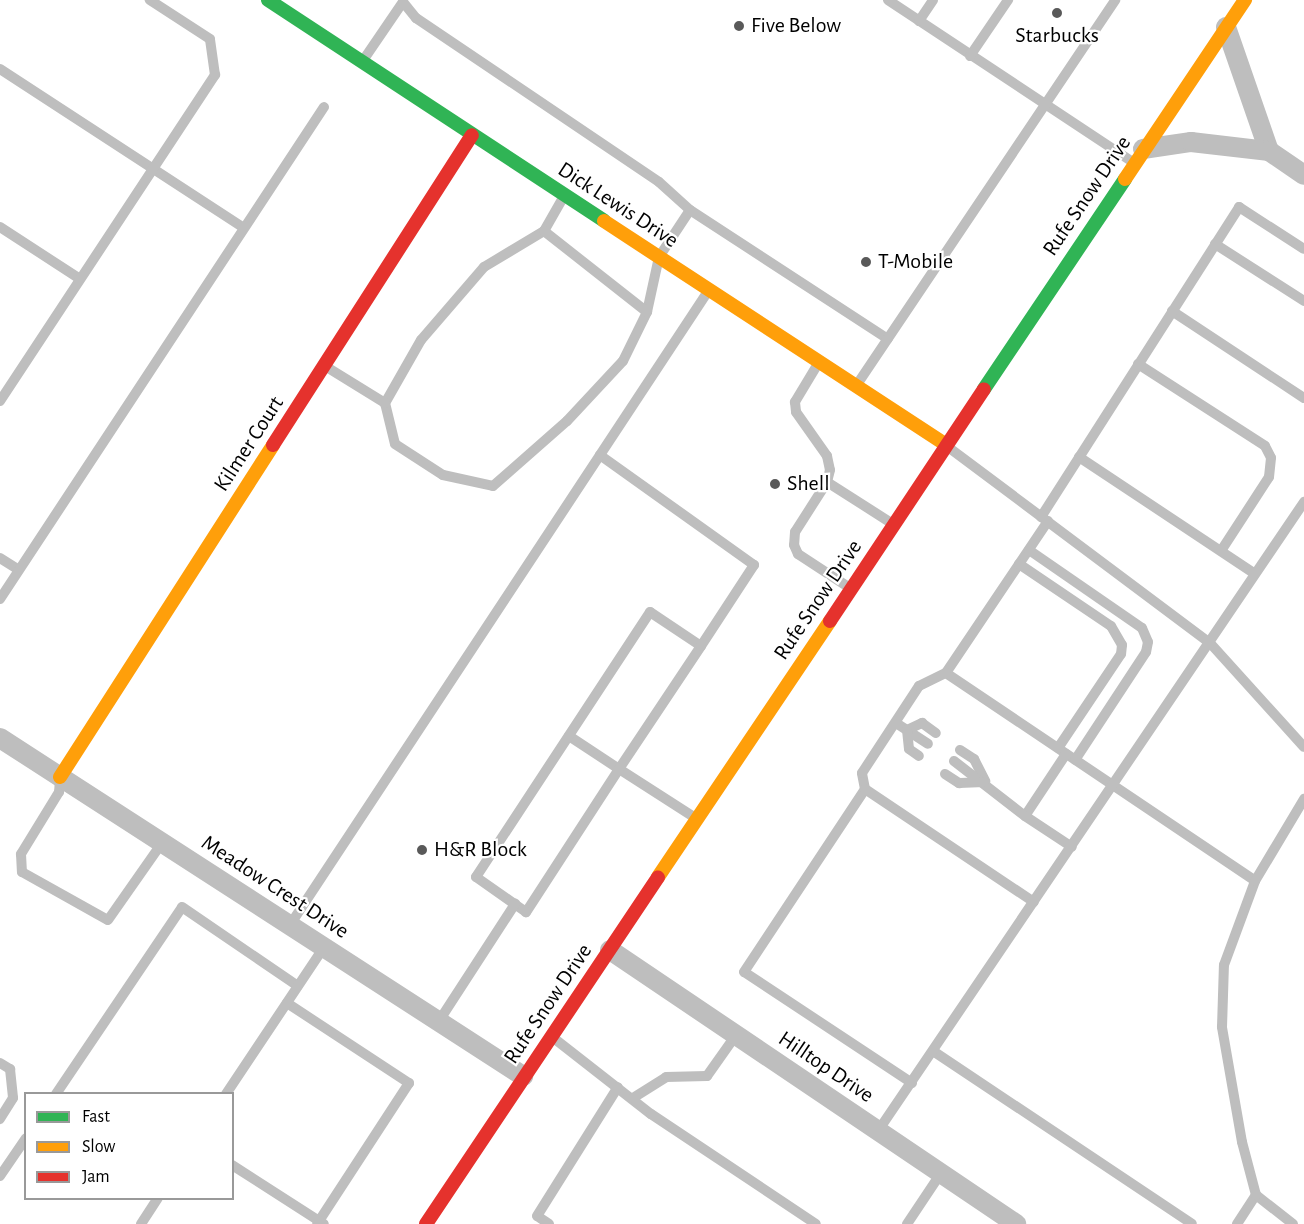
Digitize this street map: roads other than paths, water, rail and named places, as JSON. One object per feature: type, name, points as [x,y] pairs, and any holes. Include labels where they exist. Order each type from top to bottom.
[{"type":"street","name":"Dick Lewis Drive","points":[[268,0],[946,445]]},
{"type":"street","name":"Rufe Snow Drive","points":[[426,1224],[1245,0]]},
{"type":"street","points":[[1226,27],[1269,151]]},
{"type":"street","name":"Kilmer Court","points":[[60,777],[472,135]]},
{"type":"street","points":[[1139,156],[1191,142],[1269,151],[1304,175]]},
{"type":"street","name":"Meadow Crest Drive","points":[[0,738],[523,1076]]},
{"type":"street","name":"Hilltop Drive","points":[[610,950],[1016,1224]]},
{"type":"lane","points":[[1,399],[215,75],[210,39],[150,0]]},
{"type":"lane","points":[[888,0],[1044,105],[1139,156]]},
{"type":"lane","points":[[919,21],[933,0]]},
{"type":"lane","points":[[970,56],[1008,0]]},
{"type":"lane","points":[[856,386],[1114,0]]},
{"type":"lane","points":[[363,62],[404,1],[416,18],[659,182],[690,210],[888,339]]},
{"type":"lane","points":[[0,69],[244,228]]},
{"type":"lane","points":[[0,599],[324,107]]},
{"type":"lane","points":[[564,195],[544,231],[484,267],[421,340],[385,404],[395,444],[443,475],[494,486],[567,421],[623,362],[647,312],[658,257],[690,210]]},
{"type":"lane","points":[[912,1083],[744,972],[865,789],[862,773],[919,686],[946,673],[1029,550],[1079,457],[1239,207],[1304,249]]},
{"type":"lane","points":[[0,227],[80,279]]},
{"type":"lane","points":[[544,231],[647,312]]},
{"type":"lane","points":[[1215,244],[1304,302]]},
{"type":"lane","points":[[290,925],[709,290]]},
{"type":"lane","points":[[1172,311],[1304,399]]},
{"type":"lane","points":[[819,362],[795,402],[800,418],[827,456],[827,482],[795,532],[794,545],[798,554],[850,588]]},
{"type":"lane","points":[[1138,364],[1265,446],[1272,458],[1269,477],[1221,551]]},
{"type":"lane","points":[[324,366],[385,404]]},
{"type":"lane","points":[[946,445],[1210,643],[1304,747]]},
{"type":"lane","points":[[600,455],[754,565],[701,646],[619,770],[526,912],[476,877],[650,612],[701,646]]},
{"type":"lane","points":[[1079,457],[1256,574]]},
{"type":"lane","points":[[827,482],[894,524]]},
{"type":"lane","points":[[878,1131],[1072,848],[1304,502]]},
{"type":"lane","points":[[1025,816],[1066,754],[1146,652],[1148,642],[1142,628],[1029,550]]},
{"type":"lane","points":[[0,558],[19,570]]},
{"type":"lane","points":[[1019,564],[1111,626],[1122,645],[1121,654],[1066,754]]},
{"type":"lane","points":[[946,673],[1255,881]]},
{"type":"lane","points":[[896,723],[928,744]]},
{"type":"lane","points":[[907,729],[922,723],[936,733]]},
{"type":"lane","points":[[907,729],[909,749],[919,756]]},
{"type":"lane","points":[[569,736],[697,819]]},
{"type":"lane","points":[[960,750],[974,759],[985,782]]},
{"type":"lane","points":[[954,761],[985,782],[1025,816],[1072,848]]},
{"type":"lane","points":[[945,774],[959,783],[985,782]]},
{"type":"lane","points":[[60,777],[59,792],[21,855],[22,872],[108,920],[162,843]]},
{"type":"lane","points":[[865,789],[1035,902]]},
{"type":"lane","points":[[1293,1224],[1256,1195],[1242,1142],[1221,1028],[1224,965],[1255,881],[1304,799]]},
{"type":"lane","points":[[439,1021],[515,904]]},
{"type":"lane","points":[[57,1092],[182,906],[298,986]]},
{"type":"lane","points":[[227,1092],[324,947]]},
{"type":"lane","points":[[234,1166],[320,1223],[409,1083],[287,1003]]},
{"type":"lane","points":[[633,1098],[666,1077],[707,1076],[736,1035]]},
{"type":"lane","points":[[551,1036],[633,1098],[816,1224]]},
{"type":"lane","points":[[933,1051],[1191,1224]]},
{"type":"lane","points":[[0,1063],[10,1069],[14,1098],[0,1119]]},
{"type":"lane","points":[[549,1224],[537,1216],[618,1087]]},
{"type":"lane","points":[[0,1176],[24,1141]]},
{"type":"lane","points":[[907,1224],[941,1173]]},
{"type":"lane","points":[[1237,1224],[1256,1195]]},
{"type":"lane","points":[[141,1224],[157,1200]]},
{"type":"place","name":"Starbucks","points":[[1057,13]]},
{"type":"place","name":"Five Below","points":[[739,26]]},
{"type":"place","name":"T-Mobile","points":[[866,262]]},
{"type":"place","name":"Shell","points":[[775,484]]},
{"type":"place","name":"H&R Block","points":[[422,850]]}]
